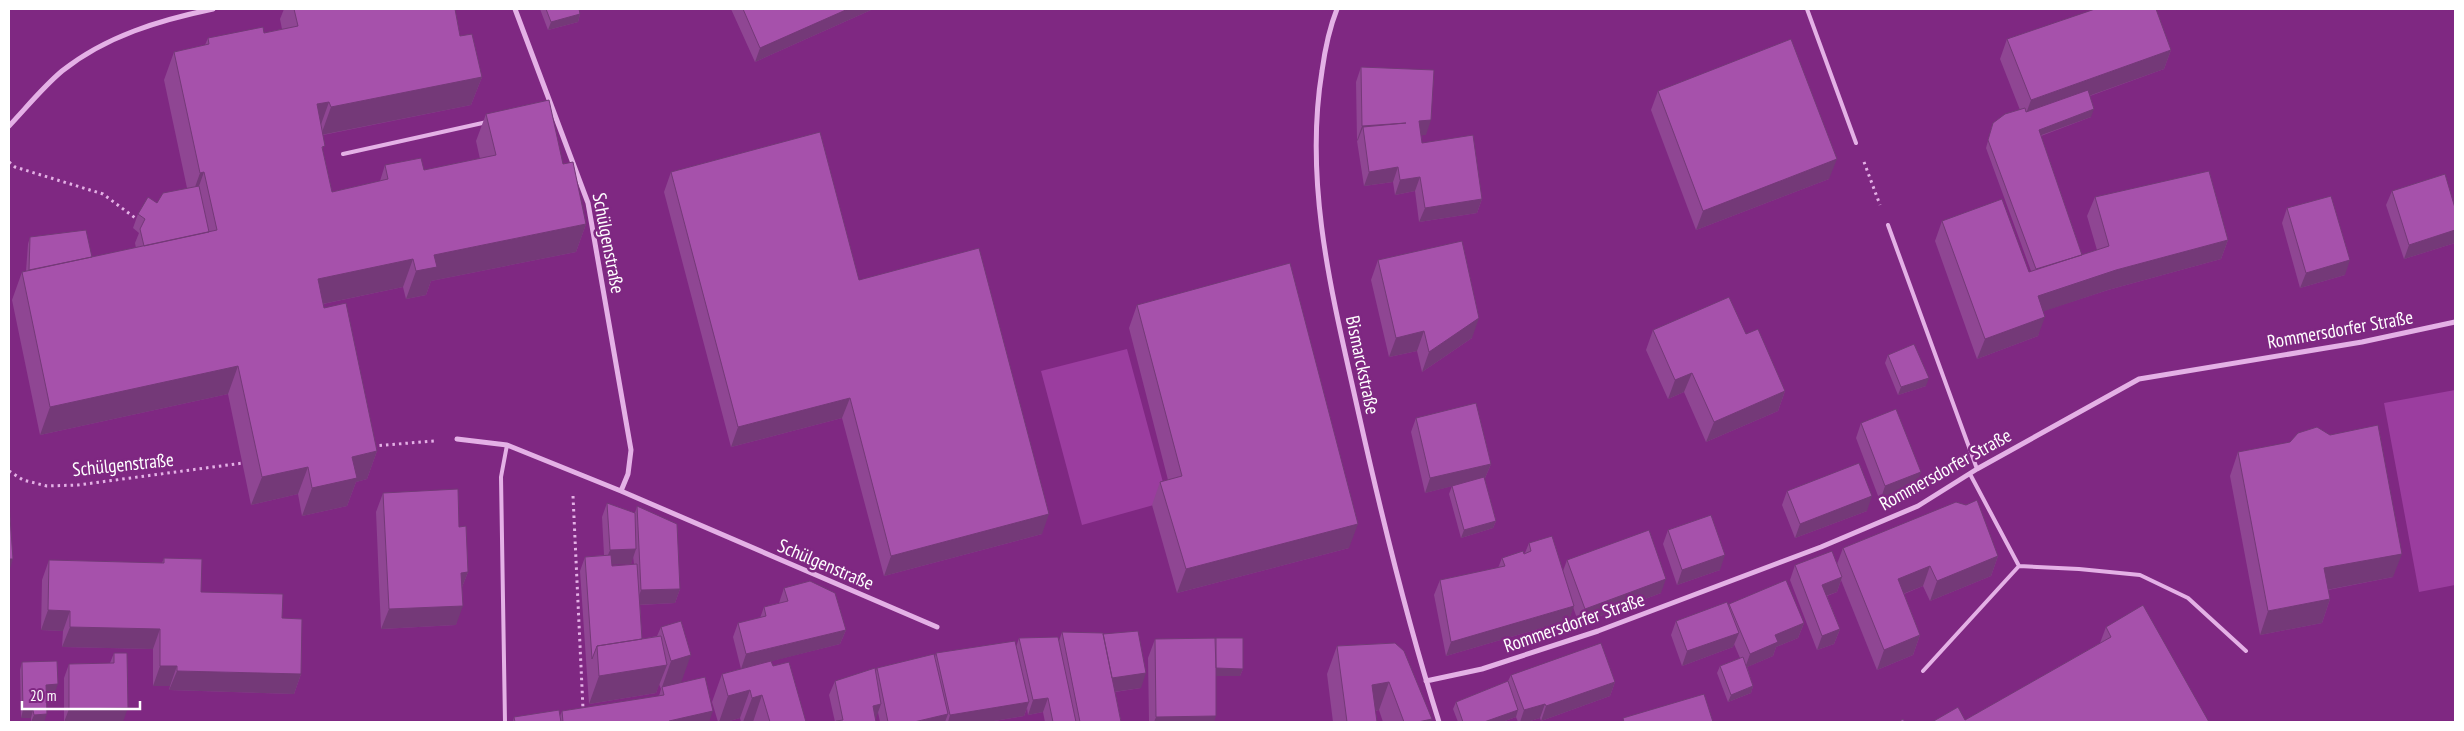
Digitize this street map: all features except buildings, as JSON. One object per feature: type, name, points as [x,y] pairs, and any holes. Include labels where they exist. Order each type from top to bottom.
[{"type":"street","points":[[9,126],[62,72],[96,50],[154,22],[214,9]]},
{"type":"street","name":"Schülgenstraße","points":[[515,9],[588,203],[631,450],[628,474],[621,491]]},
{"type":"street","name":"Bismarckstraße","points":[[1337,9],[1328,30],[1316,108],[1317,198],[1330,285],[1367,453],[1414,646],[1439,722]]},
{"type":"street","name":"Rommersdorfer Straße","points":[[1426,681],[1482,669],[1598,631],[1793,558],[1918,506],[1976,469],[2139,379],[2362,342],[2455,322]]},
{"type":"street","name":"Schülgenstraße","points":[[457,439],[507,445],[621,491],[937,627]]},
{"type":"lane","points":[[1807,9],[1856,143]]},
{"type":"lane","points":[[541,106],[550,102]]},
{"type":"lane","points":[[343,154],[495,120]]},
{"type":"lane","points":[[1888,225],[1976,469]]},
{"type":"lane","points":[[505,722],[501,477],[507,445]]},
{"type":"lane","points":[[1970,474],[2019,566]]},
{"type":"lane","points":[[2019,566],[2140,575],[2188,598],[2246,651]]},
{"type":"lane","points":[[1923,671],[2019,566]]},
{"type":"path","points":[[1856,143],[1888,225]]},
{"type":"path","points":[[9,162],[16,166],[103,194],[138,220]]},
{"type":"path","points":[[370,446],[457,439]]},
{"type":"path","name":"Schülgenstraße","points":[[9,471],[23,480],[47,486],[78,486],[243,464]]},
{"type":"path","points":[[574,472],[573,496],[583,712]]},
{"type":"shaded area","points":[[1127,349],[1168,501],[1082,525],[1041,371]]},
{"type":"shaded area","points":[[2455,390],[2455,585],[2419,592],[2384,403]]}]
